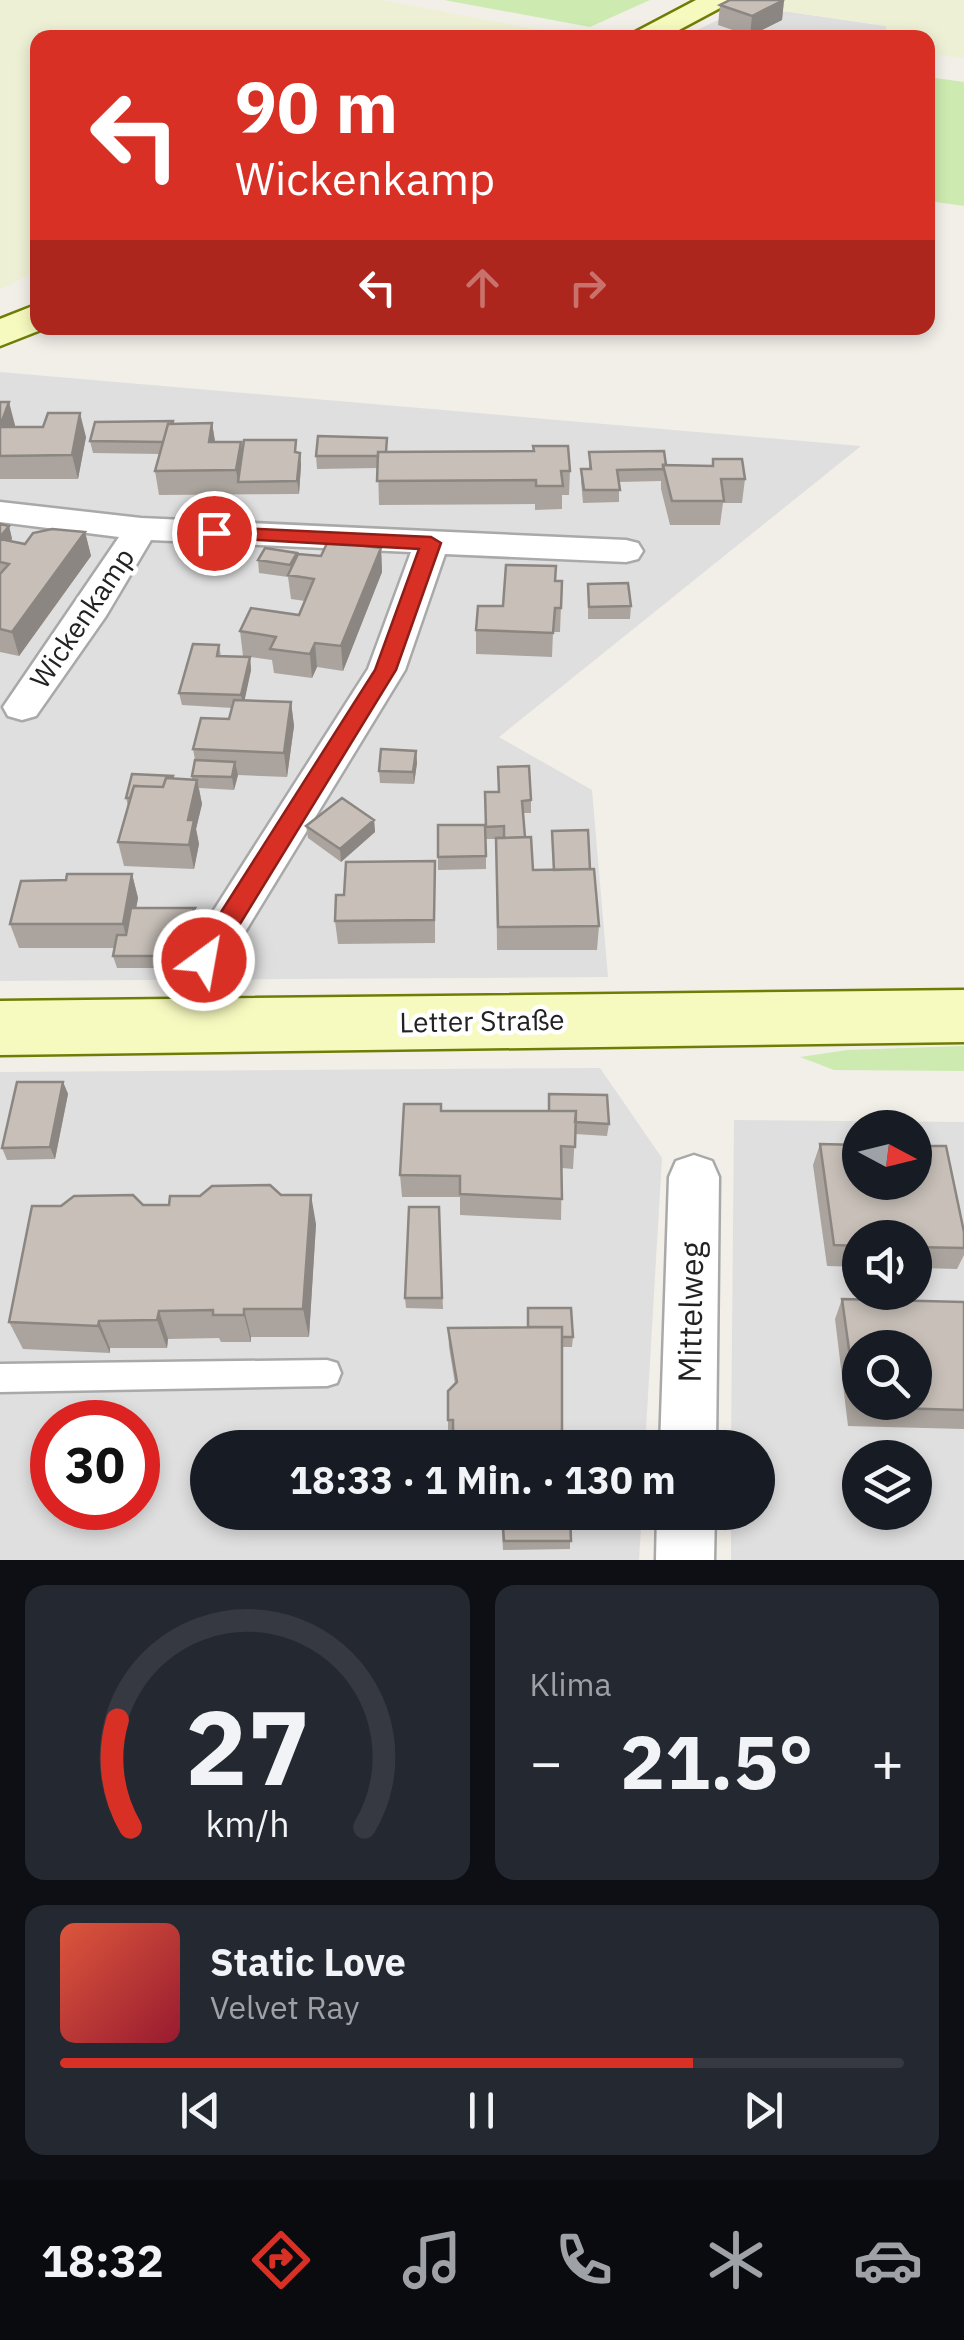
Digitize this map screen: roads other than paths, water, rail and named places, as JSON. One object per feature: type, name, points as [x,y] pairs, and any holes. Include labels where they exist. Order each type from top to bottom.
[{"type":"main road","points":[[656,30],[720,0]]},
{"type":"main road","points":[[0,334],[30,320]]},
{"type":"main road","name":"Letter Straße","points":[[0,1028],[964,1016]]},
{"type":"street","name":"Wickenkamp","points":[[0,512],[141,530],[626,550]]},
{"type":"street","name":"Wickenkamp","points":[[22,707],[93,608],[141,530]]},
{"type":"street","points":[[204,960],[386,670],[431,543]]},
{"type":"street","name":"Mittelweg","points":[[688,1430],[694,1177]]},
{"type":"street","points":[[685,1560],[686,1530]]},
{"type":"lane","points":[[0,1378],[327,1373]]}]
